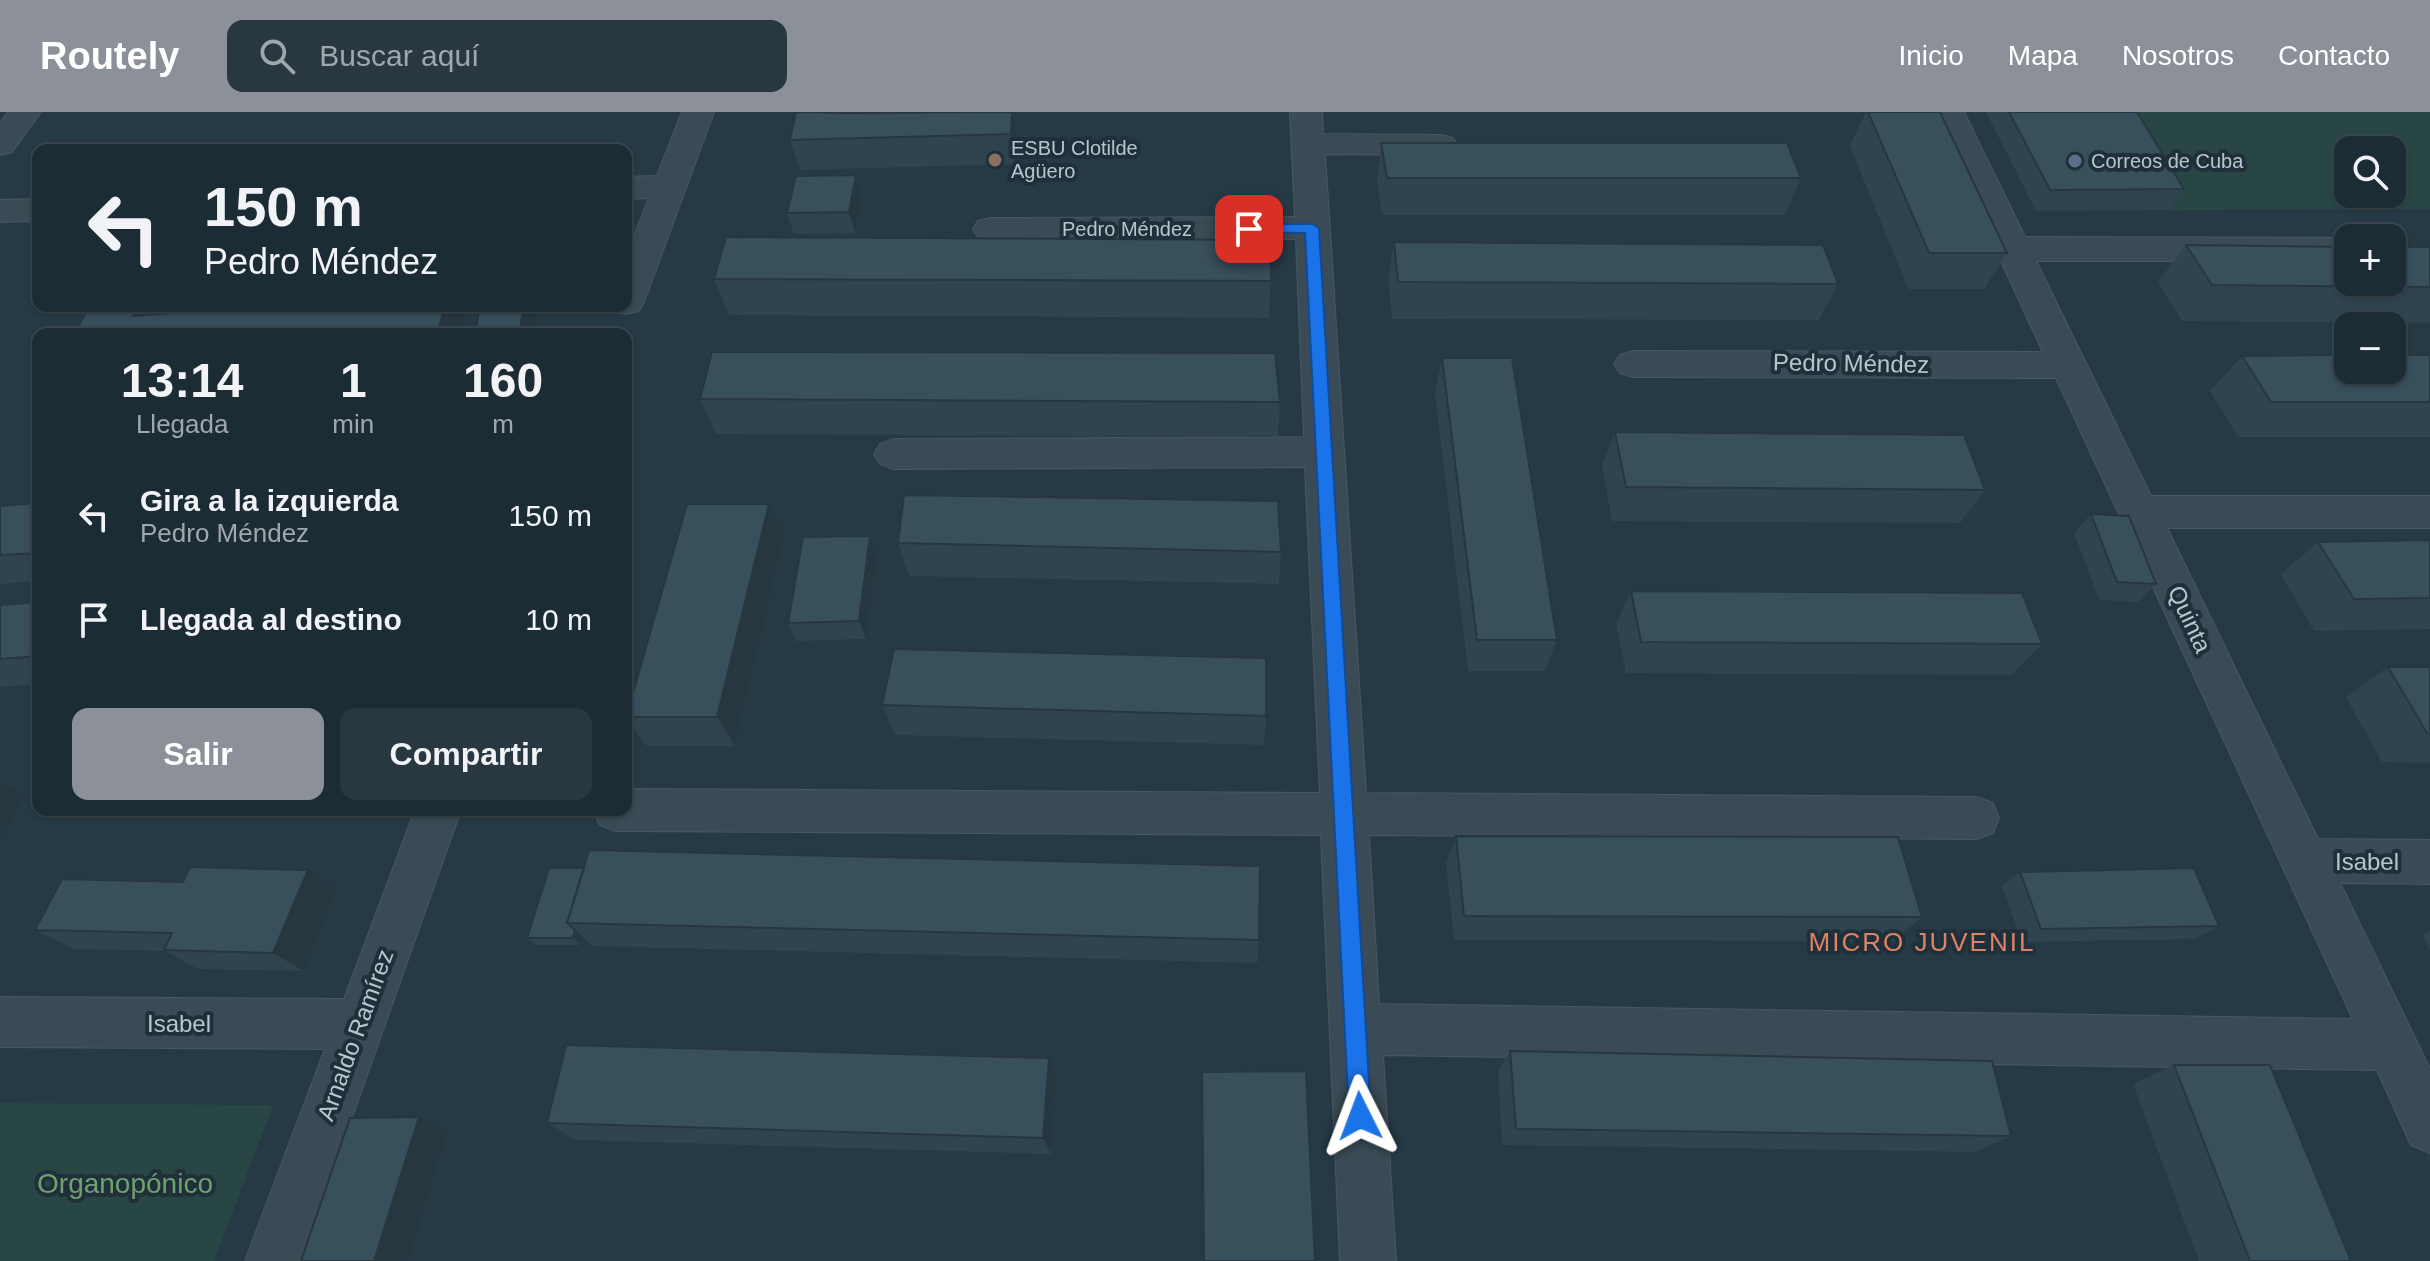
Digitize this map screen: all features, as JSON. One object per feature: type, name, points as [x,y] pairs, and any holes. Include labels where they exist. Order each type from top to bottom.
[{"type":"street","points":[[0,145],[25,112]]},
{"type":"street","points":[[632,285],[698,112]]},
{"type":"street","name":"Quinta","points":[[1948,112],[2430,1126]]},
{"type":"street","points":[[1368,1261],[1306,128],[1475,145]]},
{"type":"street","points":[[632,188],[669,186]]},
{"type":"street","points":[[0,211],[32,210]]},
{"type":"street","name":"Pedro Méndez","points":[[990,229],[1312,228]]},
{"type":"street","points":[[2013,249],[2334,249]]},
{"type":"street","name":"Pedro Méndez","points":[[1633,364],[2069,365]]},
{"type":"street","points":[[894,454],[1324,452]]},
{"type":"street","points":[[2140,512],[2430,512]]},
{"type":"street","points":[[632,810],[1976,818]]},
{"type":"street","name":"Arnaldo Ramírez","points":[[273,1261],[436,816]]},
{"type":"street","name":"Isabel","points":[[2305,861],[2430,862]]},
{"type":"street","name":"Isabel","points":[[0,1022],[358,1024]]},
{"type":"street","points":[[1356,1029],[2392,1045]]},
{"type":"green space","points":[[2111,112],[2430,112],[2430,209],[2169,210]]},
{"type":"green space","name":"Organopónico","points":[[0,1103],[273,1105],[214,1261],[0,1261]]},
{"type":"building","points":[[796,112],[1012,112],[1011,134],[790,140]]},
{"type":"building","points":[[1868,112],[1940,112],[2007,253],[1929,253]]},
{"type":"building","name":"Correos de Cuba","points":[[2009,112],[2137,112],[2184,189],[2050,190]]},
{"type":"building","points":[[1381,143],[1787,143],[1801,178],[1387,178]]},
{"type":"building","points":[[856,175],[849,212],[787,213],[796,176]]},
{"type":"building","points":[[726,237],[1271,240],[1271,281],[714,279]]},
{"type":"building","points":[[1394,242],[1823,245],[1838,284],[1398,282]]},
{"type":"building","points":[[2186,245],[2334,247],[2334,286],[2212,285]]},
{"type":"building","points":[[2406,247],[2430,247],[2430,287],[2406,287]]},
{"type":"building","points":[[86,312],[135,312],[133,316],[189,312],[443,312],[439,328],[78,328]]},
{"type":"building","points":[[479,312],[523,312],[520,328],[476,328]]},
{"type":"building","points":[[712,352],[1275,353],[1280,402],[700,399]]},
{"type":"building","points":[[2334,355],[2334,384],[2406,384],[2406,355],[2430,355],[2430,402],[2271,402],[2242,356]]},
{"type":"building","points":[[1442,358],[1512,358],[1557,640],[1477,640]]},
{"type":"building","points":[[1615,432],[1964,435],[1985,490],[1626,487]]},
{"type":"building","points":[[904,495],[1278,501],[1281,552],[898,543]]},
{"type":"building","points":[[32,503],[32,553],[0,555],[0,506]]},
{"type":"building","points":[[687,504],[769,504],[717,717],[632,717],[632,696]]},
{"type":"building","points":[[2091,514],[2129,516],[2156,584],[2117,582]]},
{"type":"building","points":[[870,536],[859,621],[788,623],[803,537]]},
{"type":"building","points":[[2430,540],[2430,598],[2354,599],[2318,542]]},
{"type":"building","points":[[1631,591],[2022,593],[2042,644],[1641,642]]},
{"type":"building","points":[[32,602],[32,656],[0,659],[0,605]]},
{"type":"building","points":[[894,649],[1266,658],[1266,716],[882,705]]},
{"type":"building","points":[[2388,667],[2430,667],[2430,734],[2427,733]]},
{"type":"building","points":[[1456,836],[1898,837],[1922,917],[1464,916]]},
{"type":"building","points":[[589,850],[1260,866],[1259,940],[567,923]]},
{"type":"building","points":[[190,867],[308,870],[273,953],[164,950],[172,933],[35,930],[62,879],[183,882]]},
{"type":"building","points":[[549,868],[584,868],[567,923],[575,930],[573,938],[527,938]]},
{"type":"building","points":[[2194,868],[2219,926],[2041,929],[2020,872]]},
{"type":"building","points":[[566,1045],[1049,1058],[1043,1138],[547,1123]]},
{"type":"building","points":[[1510,1051],[1992,1061],[2011,1136],[1516,1129]]},
{"type":"building","points":[[2174,1065],[2270,1065],[2351,1261],[2250,1261]]},
{"type":"building","points":[[1306,1071],[1315,1261],[1204,1261],[1202,1072]]},
{"type":"building","points":[[419,1117],[374,1261],[301,1261],[350,1118]]},
{"type":"place","name":"ESBU Clotilde Agüero","points":[[995,160]]},
{"type":"place","name":"Correos de Cuba","points":[[2075,161]]},
{"type":"district","name":"MICRO JUVENIL","points":[[1922,942]]},
{"type":"route","points":[[1249,229],[1312,228],[1360,1116]]}]
